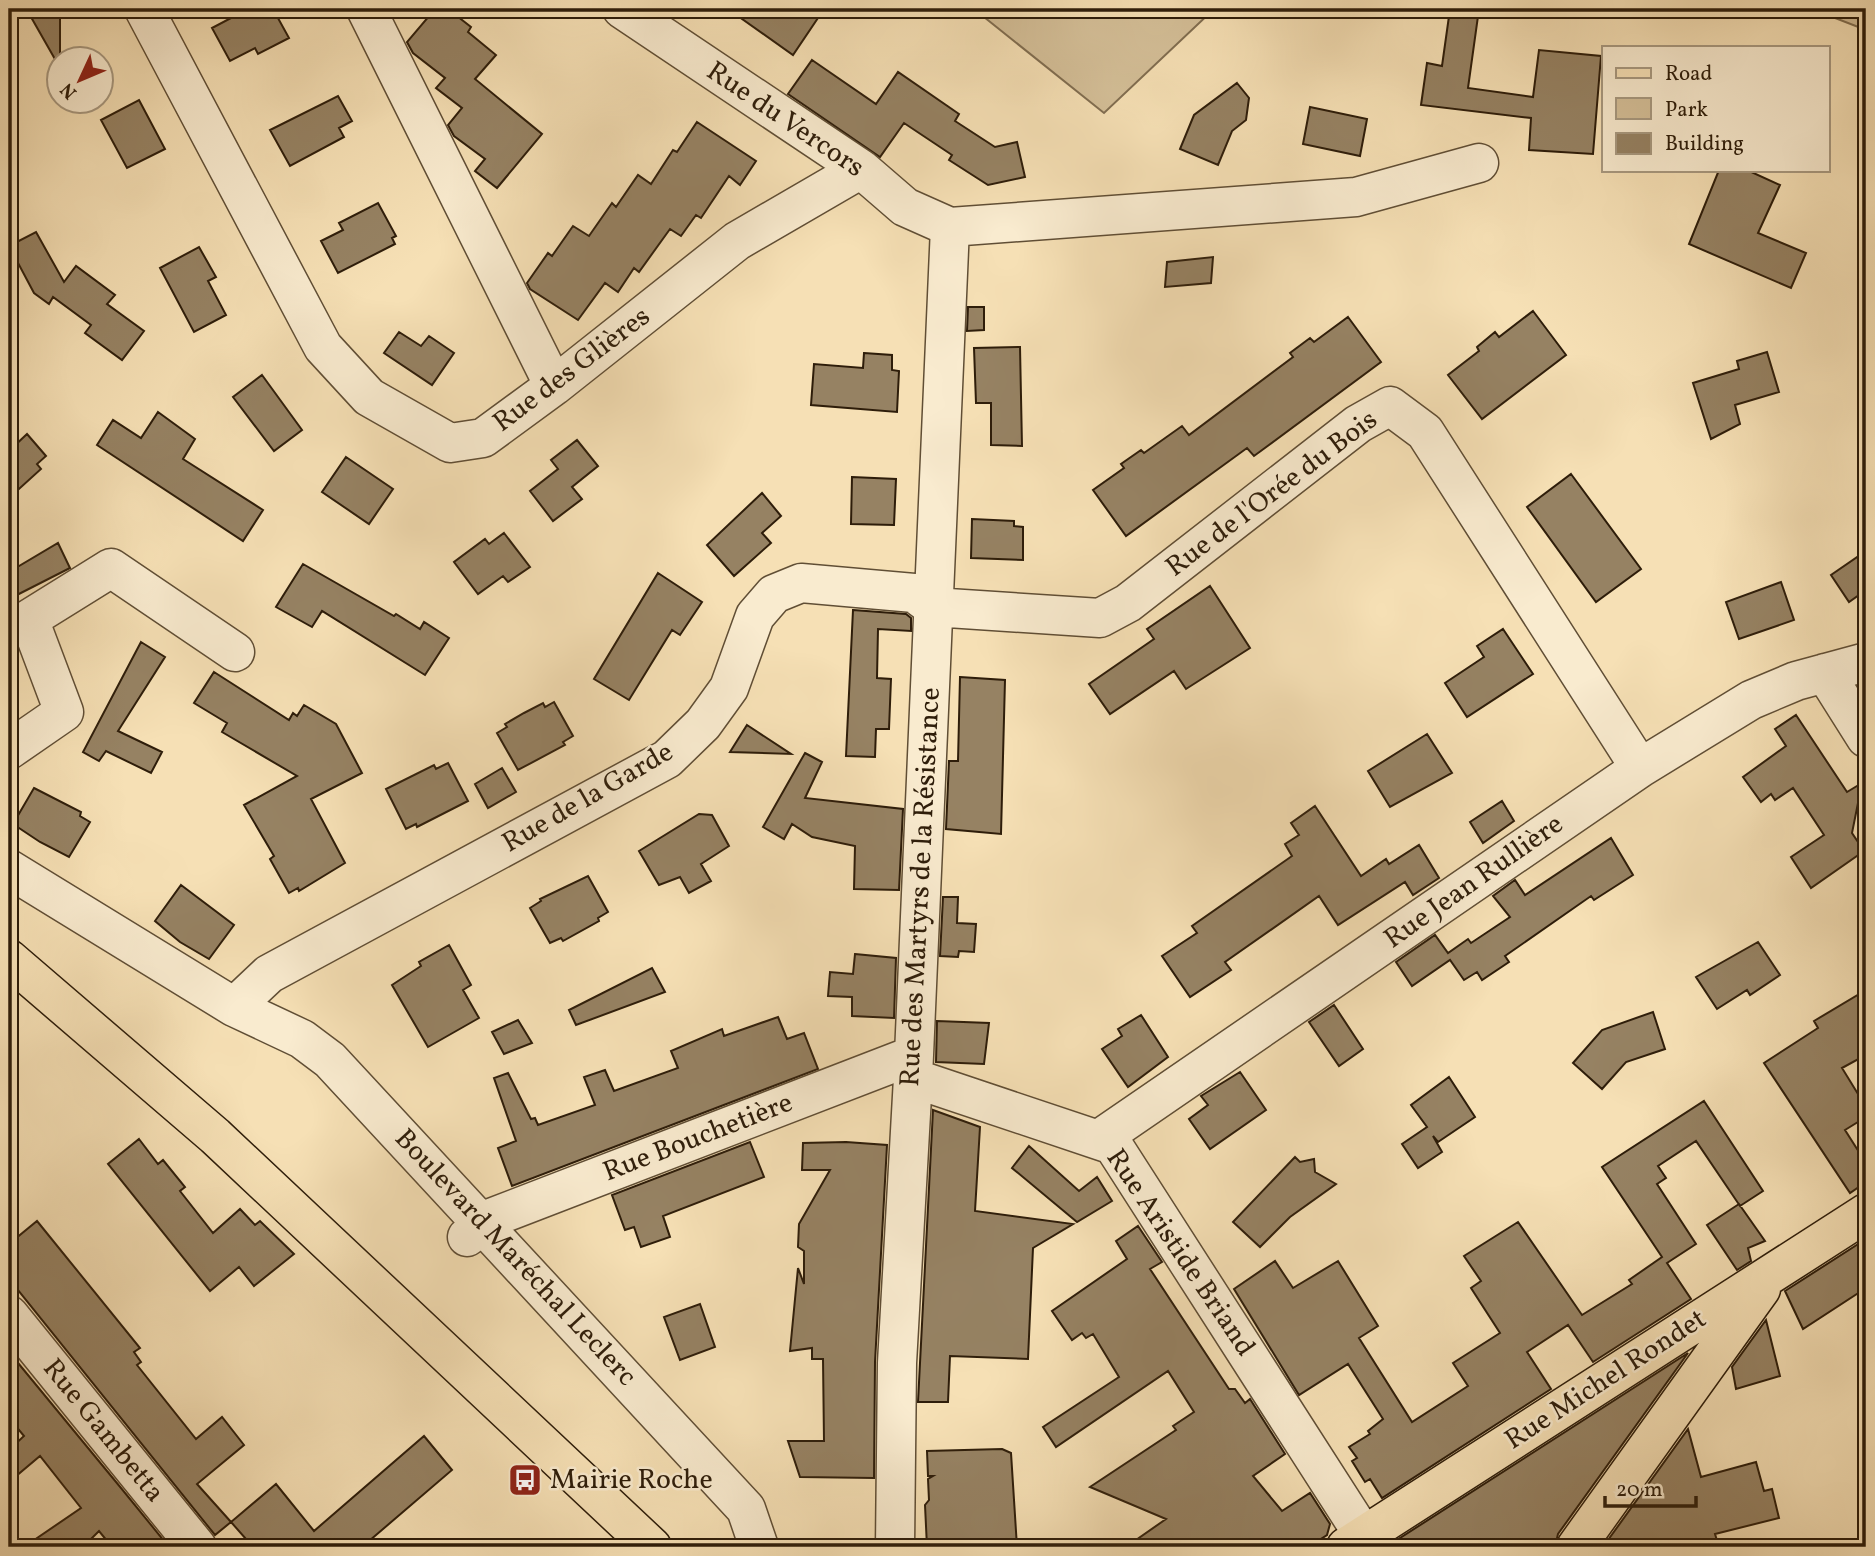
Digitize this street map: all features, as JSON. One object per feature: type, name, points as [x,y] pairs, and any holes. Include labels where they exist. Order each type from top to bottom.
[{"type":"main road","points":[[9,937],[110,1026],[215,1136]]},
{"type":"main road","points":[[9,959],[215,1136],[652,1547]]},
{"type":"main road","name":"Rue Michel Rondet","points":[[1355,1541],[1866,1213]]},
{"type":"main road","points":[[1576,1547],[1772,1273]]},
{"type":"street","name":"Rue des Glières","points":[[144,9],[323,347],[369,397],[450,443],[483,438],[554,386],[737,242],[861,169]]},
{"type":"street","points":[[366,9],[554,386]]},
{"type":"street","name":"Rue du Vercors","points":[[622,9],[861,169],[905,207],[950,227]]},
{"type":"street","points":[[950,227],[1356,197],[1479,163]]},
{"type":"street","name":"Rue des Martyrs de la Résistance","points":[[895,1547],[897,1363],[913,1066],[950,227]]},
{"type":"street","name":"Rue de l'Orée du Bois","points":[[933,607],[1100,618],[1128,603],[1357,424],[1390,406],[1426,432],[1640,768]]},
{"type":"street","points":[[9,750],[64,712],[29,619],[111,568],[235,652]]},
{"type":"street","name":"Rue de la Garde","points":[[234,1007],[268,974],[667,759],[703,724],[729,688],[755,616],[774,594],[801,583],[914,593],[933,607]]},
{"type":"street","name":"Rue Jean Rullière","points":[[1101,1138],[1640,768],[1751,701],[1796,681],[1866,662]]},
{"type":"street","points":[[1825,673],[1866,738]]},
{"type":"street","name":"Boulevard Maréchal Leclerc","points":[[9,869],[234,1007],[302,1039],[330,1059],[750,1547]]},
{"type":"street","name":"Rue Aristide Briand","points":[[913,1066],[1101,1138],[1113,1145],[1355,1541]]},
{"type":"street","name":"Rue Bouchetière","points":[[474,1229],[913,1066]]},
{"type":"street","name":"Boulevard Maréchal Leclerc","points":[[474,1229],[746,1509],[760,1547]]},
{"type":"street","name":"Rue Gambetta","points":[[9,1315],[197,1547]]},
{"type":"green space","points":[[974,9],[1214,9],[1104,113]]},
{"type":"green space","points":[[1812,9],[1866,9],[1866,30]]},
{"type":"building","points":[[45,9],[60,9],[60,46],[47,46],[31,17]]},
{"type":"building","points":[[248,9],[273,9],[289,38],[258,54],[255,48],[230,61],[212,28]]},
{"type":"building","points":[[435,9],[448,9],[471,27],[468,32],[496,55],[475,79],[542,134],[497,188],[475,171],[485,159],[454,136],[448,125],[462,108],[436,88],[445,78],[413,53],[407,42]]},
{"type":"building","points":[[728,9],[824,9],[793,55]]},
{"type":"building","points":[[1450,9],[1479,9],[1468,88],[1533,97],[1539,50],[1601,56],[1593,154],[1529,150],[1531,118],[1421,105],[1427,63],[1442,66]]},
{"type":"building","points":[[812,60],[876,104],[898,72],[959,114],[955,121],[995,147],[1017,142],[1025,177],[988,185],[949,160],[952,155],[904,123],[880,157],[788,94]]},
{"type":"building","points":[[1237,83],[1249,98],[1246,120],[1232,131],[1218,165],[1180,149],[1194,115]]},
{"type":"building","points":[[338,96],[352,121],[339,128],[344,137],[290,166],[270,130]]},
{"type":"building","points":[[139,100],[165,149],[127,168],[101,120],[116,116],[116,112]]},
{"type":"building","points":[[1310,107],[1367,119],[1360,156],[1303,144]]},
{"type":"building","points":[[697,122],[756,161],[740,185],[729,176],[701,218],[696,215],[681,236],[670,229],[639,272],[634,268],[618,292],[605,283],[578,320],[530,289],[527,283],[548,253],[552,256],[573,226],[589,236],[612,203],[616,207],[638,175],[651,184],[673,150],[677,152]]},
{"type":"building","points":[[1718,172],[1751,172],[1780,185],[1758,233],[1806,253],[1791,288],[1689,244]]},
{"type":"building","points":[[378,203],[396,236],[392,238],[395,244],[338,273],[321,241],[343,230],[339,223]]},
{"type":"building","points":[[36,232],[64,282],[76,266],[115,295],[107,304],[144,331],[122,360],[85,333],[91,325],[53,297],[49,304],[34,293],[9,246]]},
{"type":"building","points":[[199,247],[216,277],[208,281],[226,315],[194,332],[160,268]]},
{"type":"building","points":[[1213,257],[1211,283],[1165,287],[1167,262]]},
{"type":"building","points":[[968,307],[984,307],[984,330],[967,331]]},
{"type":"building","points":[[1533,311],[1566,355],[1482,419],[1448,375],[1479,351],[1477,347],[1495,332],[1499,337]]},
{"type":"building","points":[[1348,317],[1381,362],[1254,456],[1247,448],[1126,536],[1093,490],[1124,468],[1121,464],[1141,450],[1144,453],[1182,426],[1189,435],[1293,357],[1290,353],[1310,338],[1314,342]]},
{"type":"building","points":[[399,332],[421,346],[429,336],[454,353],[432,385],[384,353]]},
{"type":"building","points":[[1020,347],[1022,446],[991,445],[991,403],[976,403],[974,348]]},
{"type":"building","points":[[1767,352],[1779,392],[1735,405],[1740,424],[1711,439],[1693,383],[1739,369],[1737,361]]},
{"type":"building","points":[[864,353],[892,355],[892,370],[899,371],[897,412],[811,405],[814,364],[863,368]]},
{"type":"building","points":[[262,375],[302,430],[274,451],[233,397]]},
{"type":"building","points":[[158,412],[195,439],[183,459],[263,510],[243,541],[97,445],[113,420],[141,438]]},
{"type":"building","points":[[27,434],[46,456],[37,464],[41,469],[9,498],[9,451]]},
{"type":"building","points":[[577,440],[598,466],[572,487],[582,499],[553,521],[530,491],[558,469],[551,460]]},
{"type":"building","points":[[346,457],[393,489],[369,524],[322,492]]},
{"type":"building","points":[[1571,474],[1641,569],[1596,602],[1527,507]]},
{"type":"building","points":[[852,477],[896,479],[894,525],[851,524]]},
{"type":"building","points":[[762,493],[781,516],[762,533],[771,543],[734,576],[707,545]]},
{"type":"building","points":[[972,519],[1014,521],[1014,526],[1023,527],[1023,560],[971,558]]},
{"type":"building","points":[[504,533],[530,567],[508,582],[503,576],[478,594],[454,562],[485,539],[489,544]]},
{"type":"building","points":[[58,543],[70,568],[9,599],[9,572]]},
{"type":"building","points":[[1866,551],[1866,590],[1849,602],[1831,575]]},
{"type":"building","points":[[303,564],[394,616],[396,614],[420,629],[424,622],[449,638],[425,675],[322,611],[312,627],[276,607]]},
{"type":"building","points":[[658,573],[702,602],[680,635],[672,630],[629,700],[594,679]]},
{"type":"building","points":[[1781,582],[1794,620],[1739,639],[1726,602]]},
{"type":"building","points":[[1210,586],[1250,648],[1186,689],[1174,671],[1110,714],[1089,684],[1154,639],[1147,629]]},
{"type":"building","points":[[853,610],[906,614],[911,618],[911,631],[878,629],[877,678],[891,679],[889,729],[876,729],[875,757],[846,756]]},
{"type":"building","points":[[1503,629],[1533,674],[1467,717],[1445,683],[1484,657],[1477,646]]},
{"type":"building","points":[[141,642],[165,657],[118,731],[162,752],[151,773],[106,751],[99,761],[83,752]]},
{"type":"building","points":[[214,672],[289,720],[293,713],[297,716],[304,705],[336,724],[362,773],[311,799],[345,863],[299,891],[298,888],[289,893],[270,859],[274,856],[244,805],[297,776],[222,732],[227,723],[194,703]]},
{"type":"building","points":[[960,677],[1005,680],[1001,834],[946,829],[949,761],[958,761]]},
{"type":"building","points":[[554,702],[573,736],[563,742],[565,745],[518,770],[497,733],[507,727],[505,724],[524,713],[543,703],[545,707]]},
{"type":"building","points":[[1796,715],[1847,792],[1862,783],[1852,833],[1864,851],[1811,888],[1791,857],[1824,835],[1793,788],[1775,800],[1771,794],[1761,802],[1743,777],[1786,746],[1775,729]]},
{"type":"building","points":[[747,725],[791,754],[730,752]]},
{"type":"building","points":[[1427,734],[1452,773],[1390,807],[1368,771]]},
{"type":"building","points":[[805,753],[822,762],[805,798],[903,809],[899,890],[854,889],[855,846],[812,837],[792,824],[784,839],[763,827]]},
{"type":"building","points":[[448,763],[468,801],[417,827],[416,824],[406,829],[386,789],[434,765],[436,769]]},
{"type":"building","points":[[502,768],[516,792],[488,808],[475,784]]},
{"type":"building","points":[[34,788],[81,812],[80,816],[90,822],[69,857],[13,824]]},
{"type":"building","points":[[1502,801],[1514,821],[1483,843],[1470,822]]},
{"type":"building","points":[[1315,806],[1361,876],[1386,859],[1389,864],[1419,845],[1439,878],[1413,895],[1405,882],[1338,925],[1319,896],[1225,962],[1231,970],[1190,997],[1162,956],[1197,933],[1192,926],[1292,856],[1285,844],[1299,835],[1291,823]]},
{"type":"building","points":[[699,814],[712,815],[729,846],[701,864],[711,881],[689,893],[680,877],[659,885],[639,851]]},
{"type":"building","points":[[1611,838],[1633,875],[1594,900],[1591,896],[1505,956],[1509,962],[1482,980],[1477,972],[1464,980],[1450,960],[1412,986],[1396,962],[1435,935],[1448,953],[1468,939],[1471,943],[1510,917],[1493,896],[1515,880],[1525,895]]},
{"type":"building","points":[[588,876],[608,912],[598,918],[599,921],[563,941],[561,938],[550,943],[530,908],[541,901],[540,899]]},
{"type":"building","points":[[181,885],[234,925],[209,959],[180,942],[155,921]]},
{"type":"building","points":[[943,897],[958,897],[957,923],[976,924],[974,952],[959,951],[958,957],[940,956]]},
{"type":"building","points":[[1758,942],[1780,975],[1750,995],[1747,990],[1717,1009],[1696,977]]},
{"type":"building","points":[[449,945],[471,985],[463,990],[479,1018],[428,1047],[392,985],[421,966],[419,962]]},
{"type":"building","points":[[855,954],[896,958],[894,1018],[852,1016],[852,997],[828,996],[830,972],[853,974]]},
{"type":"building","points":[[652,968],[665,992],[576,1025],[569,1010]]},
{"type":"building","points":[[1866,990],[1866,1055],[1842,1068],[1866,1107],[1866,1117],[1845,1130],[1866,1163],[1866,1182],[1850,1193],[1764,1063],[1818,1028],[1814,1021]]},
{"type":"building","points":[[1334,1005],[1363,1049],[1339,1066],[1309,1022]]},
{"type":"building","points":[[1653,1012],[1665,1049],[1626,1062],[1602,1089],[1573,1063],[1602,1030]]},
{"type":"building","points":[[1141,1015],[1168,1057],[1128,1087],[1102,1049],[1122,1036],[1118,1029]]},
{"type":"building","points":[[778,1017],[787,1039],[804,1033],[818,1069],[512,1186],[498,1148],[516,1141],[494,1078],[508,1073],[531,1119],[535,1118],[538,1125],[595,1105],[584,1077],[605,1070],[614,1091],[678,1068],[671,1051],[722,1029],[724,1036]]},
{"type":"building","points":[[518,1020],[532,1043],[504,1054],[492,1032]]},
{"type":"building","points":[[937,1021],[989,1023],[984,1064],[936,1062]]},
{"type":"building","points":[[1240,1072],[1266,1110],[1210,1149],[1189,1119],[1208,1105],[1201,1096]]},
{"type":"building","points":[[1449,1077],[1475,1117],[1438,1142],[1433,1136],[1442,1152],[1418,1168],[1402,1144],[1427,1127],[1411,1105]]},
{"type":"building","points":[[1704,1101],[1763,1191],[1740,1206],[1696,1141],[1658,1166],[1666,1178],[1657,1184],[1696,1244],[1667,1263],[1691,1299],[1593,1362],[1568,1325],[1527,1352],[1551,1389],[1382,1498],[1370,1479],[1365,1482],[1352,1461],[1357,1458],[1349,1447],[1370,1434],[1368,1431],[1383,1419],[1348,1364],[1299,1395],[1234,1289],[1275,1261],[1293,1288],[1338,1261],[1378,1326],[1359,1338],[1412,1422],[1468,1386],[1453,1363],[1500,1333],[1471,1288],[1481,1281],[1464,1256],[1518,1222],[1582,1315],[1632,1284],[1629,1280],[1662,1257],[1602,1167]]},
{"type":"building","points":[[933,1110],[980,1127],[975,1211],[1073,1224],[1033,1248],[1028,1359],[950,1356],[948,1402],[918,1402]]},
{"type":"building","points":[[139,1139],[158,1164],[163,1160],[185,1187],[180,1191],[213,1233],[240,1209],[255,1225],[260,1221],[294,1254],[254,1286],[239,1267],[210,1291],[108,1164]]},
{"type":"building","points":[[750,1142],[764,1177],[663,1216],[670,1237],[641,1247],[634,1227],[625,1230],[612,1195]]},
{"type":"building","points":[[803,1143],[887,1145],[875,1362],[874,1478],[800,1477],[788,1441],[824,1441],[823,1359],[812,1359],[812,1348],[790,1351],[798,1268],[804,1284],[804,1251],[798,1247],[799,1224],[830,1170],[802,1170]]},
{"type":"building","points":[[1029,1146],[1079,1191],[1097,1177],[1112,1201],[1077,1222],[1012,1168]]},
{"type":"building","points":[[1295,1157],[1300,1162],[1314,1159],[1315,1172],[1336,1184],[1290,1217],[1260,1247],[1233,1222]]},
{"type":"building","points":[[1739,1204],[1765,1241],[1748,1248],[1751,1261],[1737,1270],[1707,1225]]},
{"type":"building","points":[[37,1221],[140,1348],[134,1352],[141,1362],[137,1365],[196,1439],[222,1417],[244,1445],[197,1484],[231,1522],[215,1535],[9,1279],[9,1244]]},
{"type":"building","points":[[1138,1226],[1162,1262],[1150,1269],[1229,1389],[1235,1389],[1245,1403],[1250,1399],[1285,1454],[1253,1476],[1282,1511],[1310,1493],[1330,1524],[1327,1535],[1308,1547],[1126,1547],[1166,1519],[1090,1487],[1176,1430],[1173,1426],[1194,1412],[1168,1371],[1056,1447],[1043,1427],[1119,1377],[1093,1334],[1086,1338],[1082,1333],[1072,1340],[1052,1311],[1127,1259],[1116,1241]]},
{"type":"building","points":[[1866,1239],[1866,1288],[1803,1329],[1785,1291]]},
{"type":"building","points":[[700,1304],[715,1347],[680,1360],[664,1317]]},
{"type":"building","points":[[1766,1320],[1780,1376],[1736,1389],[1732,1367]]},
{"type":"building","points":[[9,1352],[169,1547],[112,1547],[99,1531],[83,1547],[24,1547],[81,1508],[40,1456],[9,1482],[9,1450],[24,1436],[9,1418]]},
{"type":"building","points":[[1688,1353],[1558,1534],[1555,1547],[1386,1547]]},
{"type":"building","points":[[1688,1429],[1701,1477],[1756,1462],[1764,1491],[1772,1489],[1779,1518],[1715,1534],[1719,1547],[1603,1547]]},
{"type":"building","points":[[424,1436],[452,1470],[362,1547],[253,1547],[231,1522],[276,1484],[314,1531]]},
{"type":"building","points":[[1002,1449],[1011,1453],[1017,1547],[927,1547],[925,1505],[929,1500],[928,1479],[933,1476],[928,1476],[927,1451]]},
{"type":"place","name":"Mairie Roche","points":[[525,1480]]}]
